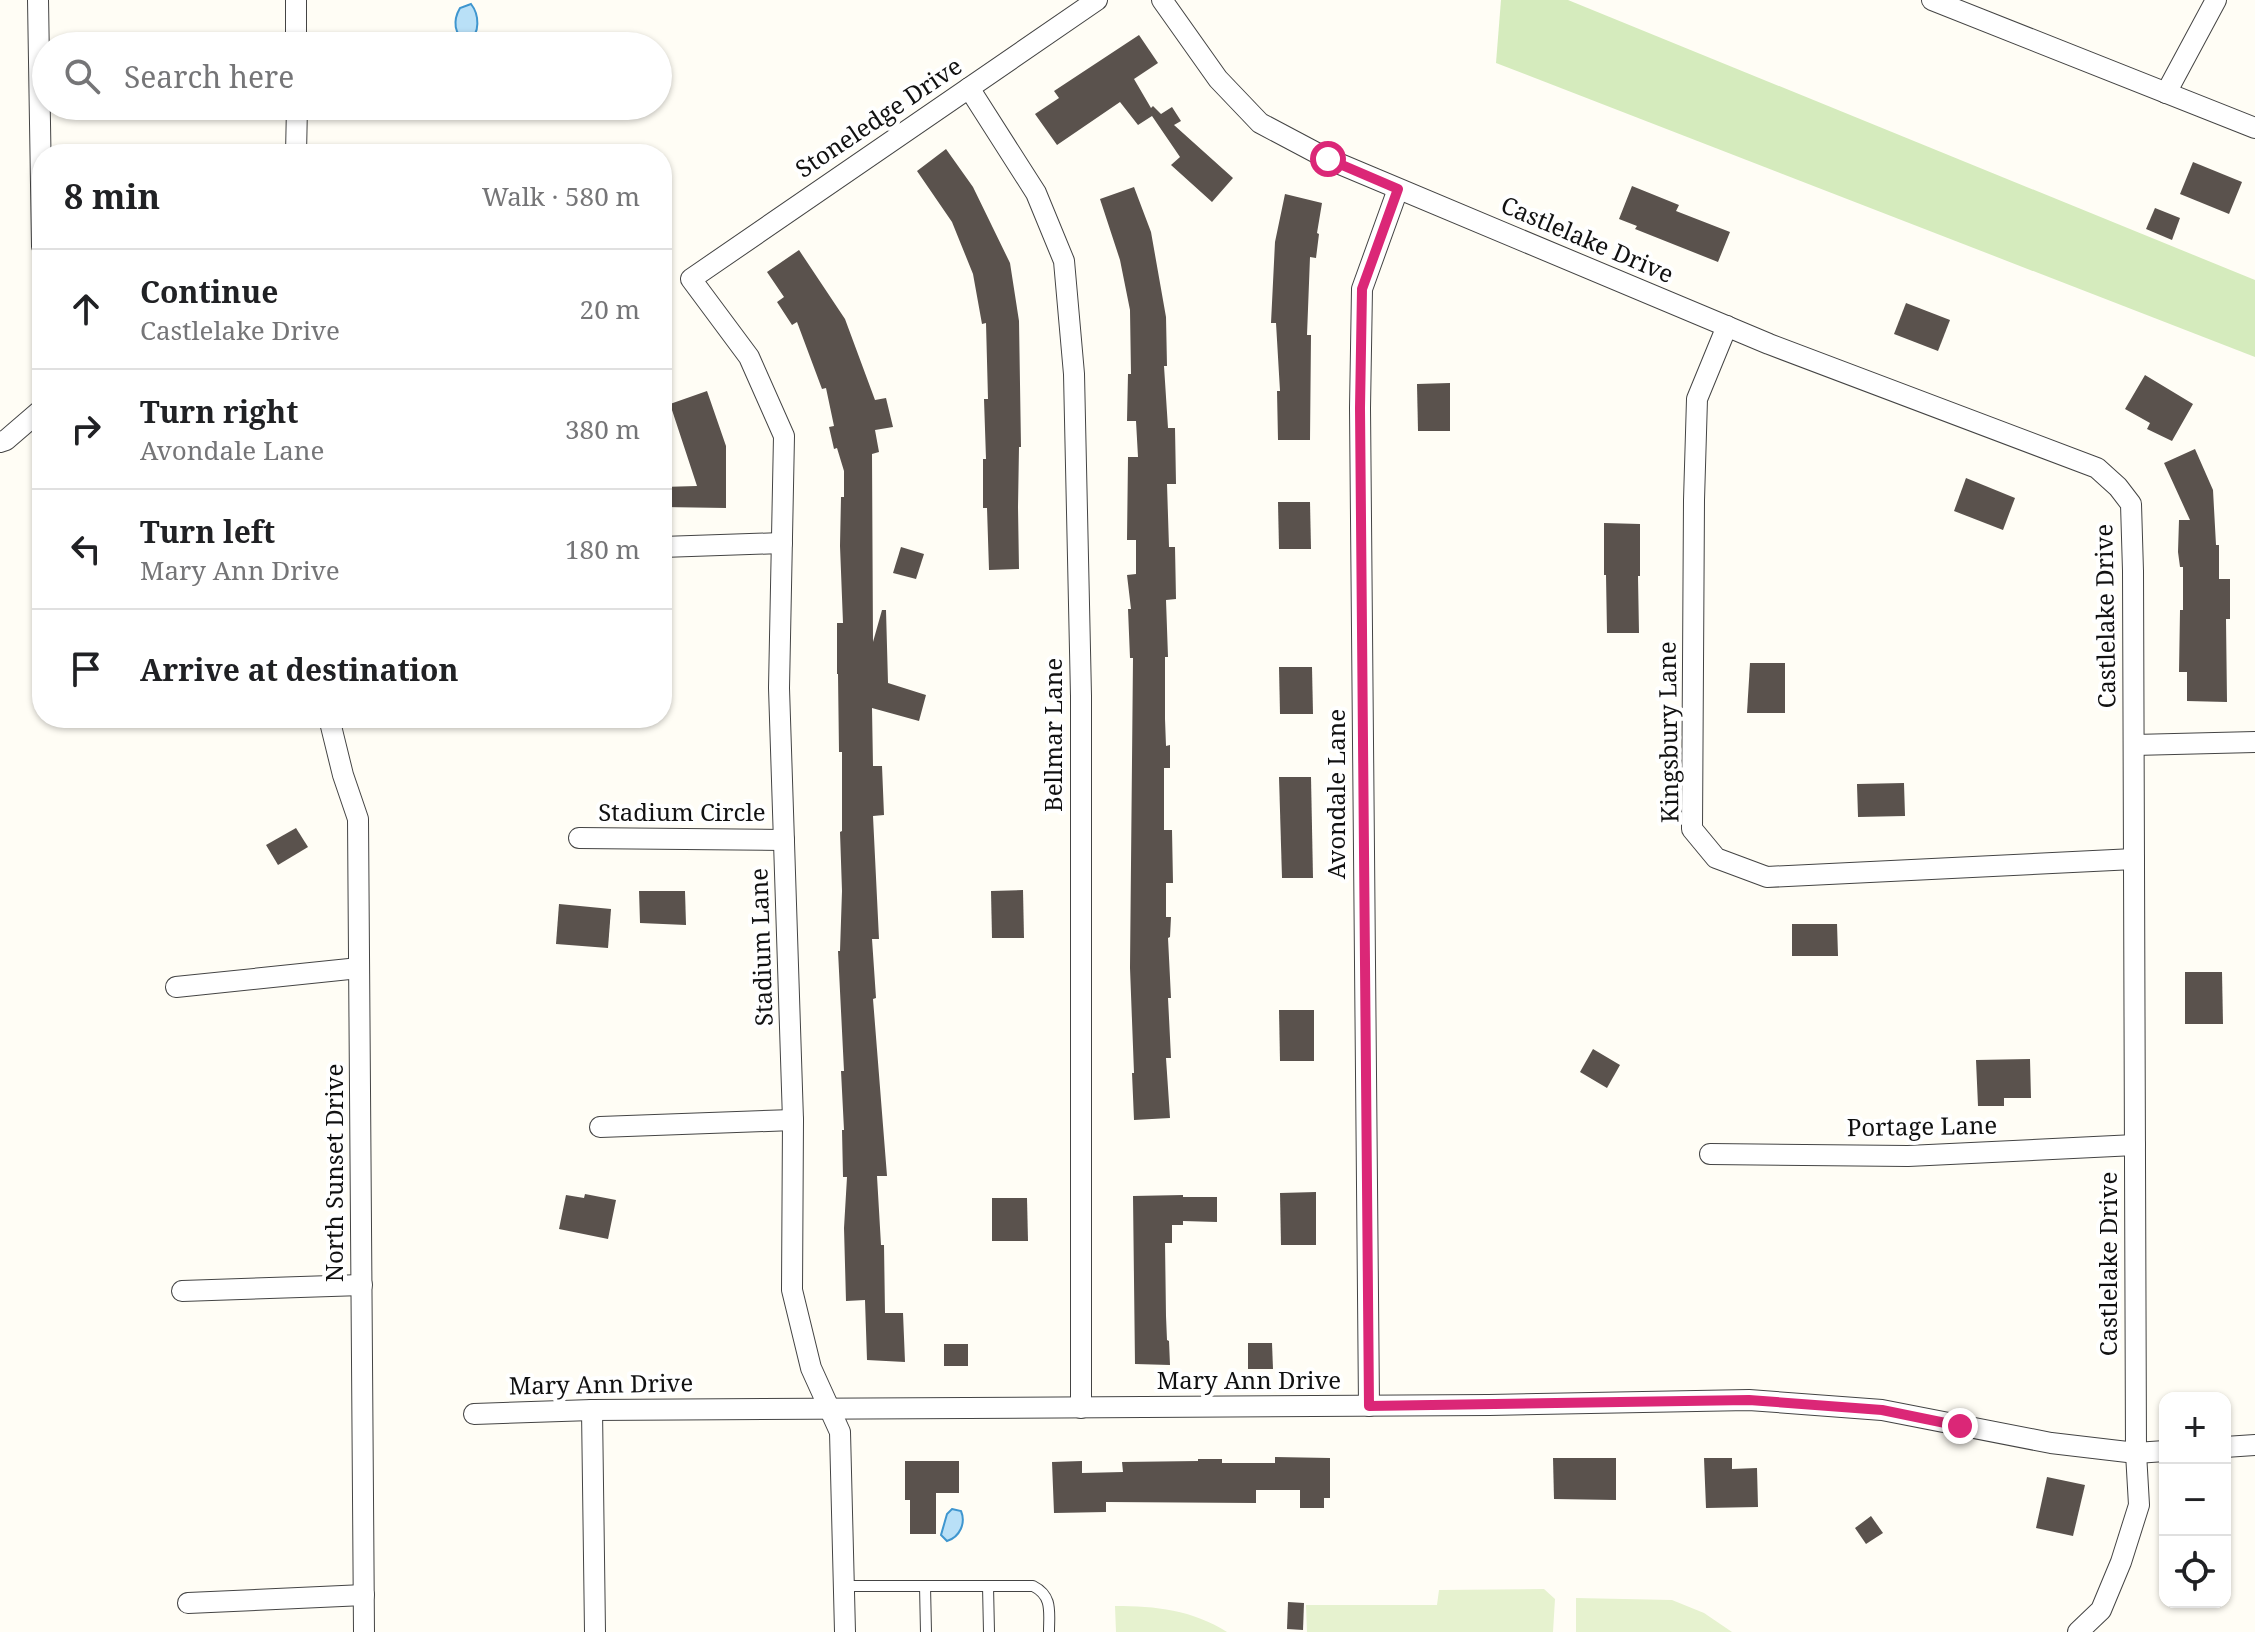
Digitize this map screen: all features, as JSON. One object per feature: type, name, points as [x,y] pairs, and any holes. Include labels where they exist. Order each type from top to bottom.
[{"type":"street","points":[[38,0],[39,32]]},
{"type":"street","points":[[296,0],[296,32]]},
{"type":"street","name":"Stoneledge Drive","points":[[691,279],[1097,0]]},
{"type":"street","name":"Castlelake Drive","points":[[1162,0],[1218,79],[1260,123],[1328,159],[1727,326],[2097,468],[2131,504],[2136,1453],[2139,1505],[2121,1562],[2101,1610],[2078,1632]]},
{"type":"street","points":[[1932,0],[2255,128]]},
{"type":"street","points":[[2166,93],[2216,0]]},
{"type":"street","name":"Bellmar Lane","points":[[969,88],[1036,193],[1064,261],[1073,360],[1081,696],[1081,1408]]},
{"type":"street","points":[[40,120],[40,144]]},
{"type":"street","points":[[296,144],[297,120]]},
{"type":"street","name":"Avondale Lane","points":[[1369,1406],[1360,423],[1362,289],[1398,189]]},
{"type":"street","name":"Stadium Lane","points":[[691,279],[749,357],[784,436],[779,688],[793,1120],[792,1290],[811,1368],[840,1432],[845,1632]]},
{"type":"street","name":"Kingsbury Lane","points":[[1727,326],[1697,399],[1692,829],[1716,858],[1767,877],[2134,859]]},
{"type":"street","points":[[0,442],[32,418]]},
{"type":"street","points":[[672,547],[782,543]]},
{"type":"street","name":"North Sunset Drive","points":[[331,728],[358,819],[364,1632]]},
{"type":"street","points":[[2134,745],[2255,742]]},
{"type":"street","name":"Stadium Circle","points":[[579,838],[784,840]]},
{"type":"street","points":[[176,987],[359,968]]},
{"type":"street","points":[[600,1127],[793,1120]]},
{"type":"street","name":"Portage Lane","points":[[1710,1154],[1908,1156],[2135,1145]]},
{"type":"street","points":[[182,1291],[362,1285]]},
{"type":"street","name":"Mary Ann Drive","points":[[474,1414],[592,1410],[1369,1406],[1749,1400],[1882,1410],[2051,1443],[2136,1453],[2159,1451]]},
{"type":"street","points":[[592,1410],[595,1632]]},
{"type":"street","points":[[2231,1447],[2255,1445]]},
{"type":"street","points":[[188,1603],[364,1595]]},
{"type":"lane","points":[[844,1586],[1033,1586],[1047,1596],[1049,1632]]},
{"type":"lane","points":[[925,1586],[926,1632]]},
{"type":"lane","points":[[988,1586],[989,1632]]},
{"type":"green space","points":[[1501,0],[1568,0],[2255,280],[2255,357],[1496,63]]},
{"type":"green space","points":[[1544,1589],[1555,1599],[1553,1632],[1307,1632],[1306,1605],[1437,1605],[1439,1590]]},
{"type":"green space","points":[[1576,1598],[1672,1600],[1704,1613],[1732,1632],[1576,1632]]},
{"type":"green space","points":[[1115,1606],[1187,1614],[1227,1632],[1116,1632]]},
{"type":"water","points":[[471,4],[476,13],[475,32],[457,32],[456,18],[460,8]]},
{"type":"water","points":[[952,1509],[961,1511],[962,1525],[958,1533],[947,1541],[941,1535],[947,1514]]},
{"type":"building","points":[[1139,35],[1158,63],[1134,79],[1151,108],[1153,106],[1161,114],[1172,107],[1181,121],[1174,125],[1233,178],[1212,202],[1171,165],[1180,157],[1152,116],[1138,125],[1120,102],[1057,145],[1035,114],[1059,98],[1054,91]]},
{"type":"building","points":[[946,149],[973,187],[1010,263],[1019,321],[1019,569],[989,570],[987,508],[983,508],[983,459],[986,459],[984,399],[988,399],[986,323],[982,324],[973,274],[952,222],[917,171]]},
{"type":"building","points":[[2193,162],[2242,182],[2229,214],[2180,194]]},
{"type":"building","points":[[1632,186],[1679,205],[1676,211],[1730,232],[1718,262],[1635,229],[1637,226],[1619,219]]},
{"type":"building","points":[[1134,187],[1151,232],[1166,317],[1167,366],[1164,366],[1168,428],[1175,428],[1176,484],[1167,484],[1169,547],[1175,547],[1176,599],[1166,600],[1168,657],[1165,657],[1166,746],[1170,745],[1170,768],[1164,768],[1164,830],[1172,830],[1173,883],[1166,883],[1166,917],[1171,917],[1168,938],[1171,998],[1168,998],[1171,1058],[1166,1058],[1170,1118],[1134,1120],[1130,968],[1133,658],[1130,658],[1128,609],[1131,609],[1127,575],[1136,574],[1136,540],[1127,540],[1128,457],[1138,457],[1136,421],[1127,421],[1128,374],[1131,374],[1130,310],[1120,260],[1100,199]]},
{"type":"building","points":[[1285,194],[1322,203],[1316,258],[1310,257],[1307,335],[1311,335],[1310,440],[1278,440],[1277,391],[1280,391],[1276,323],[1271,323],[1275,242]]},
{"type":"building","points":[[2155,208],[2180,218],[2172,240],[2146,229]]},
{"type":"building","points":[[799,250],[845,319],[875,400],[886,398],[893,427],[875,430],[879,452],[872,454],[873,642],[882,610],[886,610],[888,683],[926,695],[919,721],[872,708],[873,766],[882,766],[884,815],[873,816],[879,939],[872,939],[876,998],[873,999],[887,1176],[877,1176],[881,1245],[884,1245],[885,1313],[903,1313],[905,1362],[867,1360],[865,1300],[846,1301],[844,1228],[847,1177],[843,1177],[841,1071],[844,1071],[838,951],[842,891],[842,752],[839,752],[837,674],[837,623],[843,623],[840,546],[844,471],[829,427],[834,426],[826,388],[822,389],[797,322],[792,325],[777,302],[784,297],[767,272]]},
{"type":"building","points":[[1906,303],[1950,320],[1938,351],[1894,334]]},
{"type":"building","points":[[2145,375],[2193,404],[2172,441],[2147,429],[2150,423],[2125,409]]},
{"type":"building","points":[[1450,383],[1450,431],[1418,431],[1417,384]]},
{"type":"building","points":[[707,391],[726,446],[726,508],[672,507],[672,487],[697,486],[672,403]]},
{"type":"building","points":[[2195,449],[2213,490],[2219,579],[2230,579],[2230,619],[2226,619],[2227,702],[2187,701],[2187,672],[2179,672],[2183,567],[2180,567],[2178,552],[2179,520],[2190,520],[2164,463]]},
{"type":"building","points":[[1966,478],[2015,498],[2003,530],[1954,511]]},
{"type":"building","points":[[1278,502],[1310,502],[1311,549],[1279,549]]},
{"type":"building","points":[[1604,523],[1640,524],[1639,633],[1607,633]]},
{"type":"building","points":[[901,547],[924,554],[916,579],[893,573]]},
{"type":"building","points":[[1750,663],[1785,663],[1785,713],[1747,713]]},
{"type":"building","points":[[1279,667],[1312,667],[1313,714],[1280,714]]},
{"type":"building","points":[[1279,777],[1311,777],[1313,878],[1282,878]]},
{"type":"building","points":[[1904,783],[1905,816],[1858,817],[1857,784]]},
{"type":"building","points":[[296,828],[308,847],[278,865],[266,845]]},
{"type":"building","points":[[1023,890],[1024,938],[992,938],[991,891]]},
{"type":"building","points":[[639,891],[685,891],[686,925],[640,923]]},
{"type":"building","points":[[559,904],[611,909],[608,948],[556,944]]},
{"type":"building","points":[[1792,924],[1837,924],[1838,956],[1792,956]]},
{"type":"building","points":[[2185,972],[2222,972],[2223,1024],[2185,1024]]},
{"type":"building","points":[[1279,1010],[1314,1010],[1314,1061],[1280,1061]]},
{"type":"building","points":[[1593,1049],[1620,1065],[1607,1088],[1580,1072]]},
{"type":"building","points":[[2030,1059],[2031,1098],[2004,1098],[2004,1106],[1978,1106],[1976,1060]]},
{"type":"building","points":[[1316,1192],[1316,1245],[1281,1245],[1280,1193]]},
{"type":"building","points":[[585,1194],[616,1200],[608,1239],[559,1229],[566,1195],[584,1198]]},
{"type":"building","points":[[1133,1196],[1217,1197],[1217,1222],[1183,1221],[1183,1225],[1172,1225],[1172,1243],[1165,1243],[1170,1365],[1135,1364]]},
{"type":"building","points":[[992,1198],[1027,1198],[1028,1241],[992,1241]]},
{"type":"building","points":[[1248,1343],[1272,1343],[1273,1369],[1248,1369]]},
{"type":"building","points":[[944,1344],[968,1344],[968,1366],[944,1366]]},
{"type":"building","points":[[1275,1457],[1330,1458],[1330,1498],[1324,1498],[1324,1508],[1300,1508],[1300,1490],[1256,1490],[1256,1503],[1106,1502],[1106,1512],[1054,1513],[1052,1462],[1082,1461],[1082,1473],[1123,1472],[1122,1462],[1222,1459],[1222,1463],[1275,1463]]},
{"type":"building","points":[[1553,1458],[1616,1458],[1616,1500],[1554,1499]]},
{"type":"building","points":[[1704,1458],[1732,1458],[1732,1469],[1757,1468],[1758,1507],[1706,1508]]},
{"type":"building","points":[[905,1461],[959,1461],[959,1493],[936,1493],[936,1534],[910,1534],[910,1500],[905,1500]]},
{"type":"building","points":[[2047,1477],[2085,1485],[2073,1536],[2036,1528]]},
{"type":"building","points":[[1871,1516],[1883,1533],[1866,1544],[1855,1528]]},
{"type":"building","points":[[1288,1602],[1304,1603],[1303,1630],[1287,1629]]},
{"type":"route","points":[[1328,159],[1398,189],[1362,289],[1360,408],[1369,1406],[1749,1400],[1882,1410],[1960,1426]]}]
